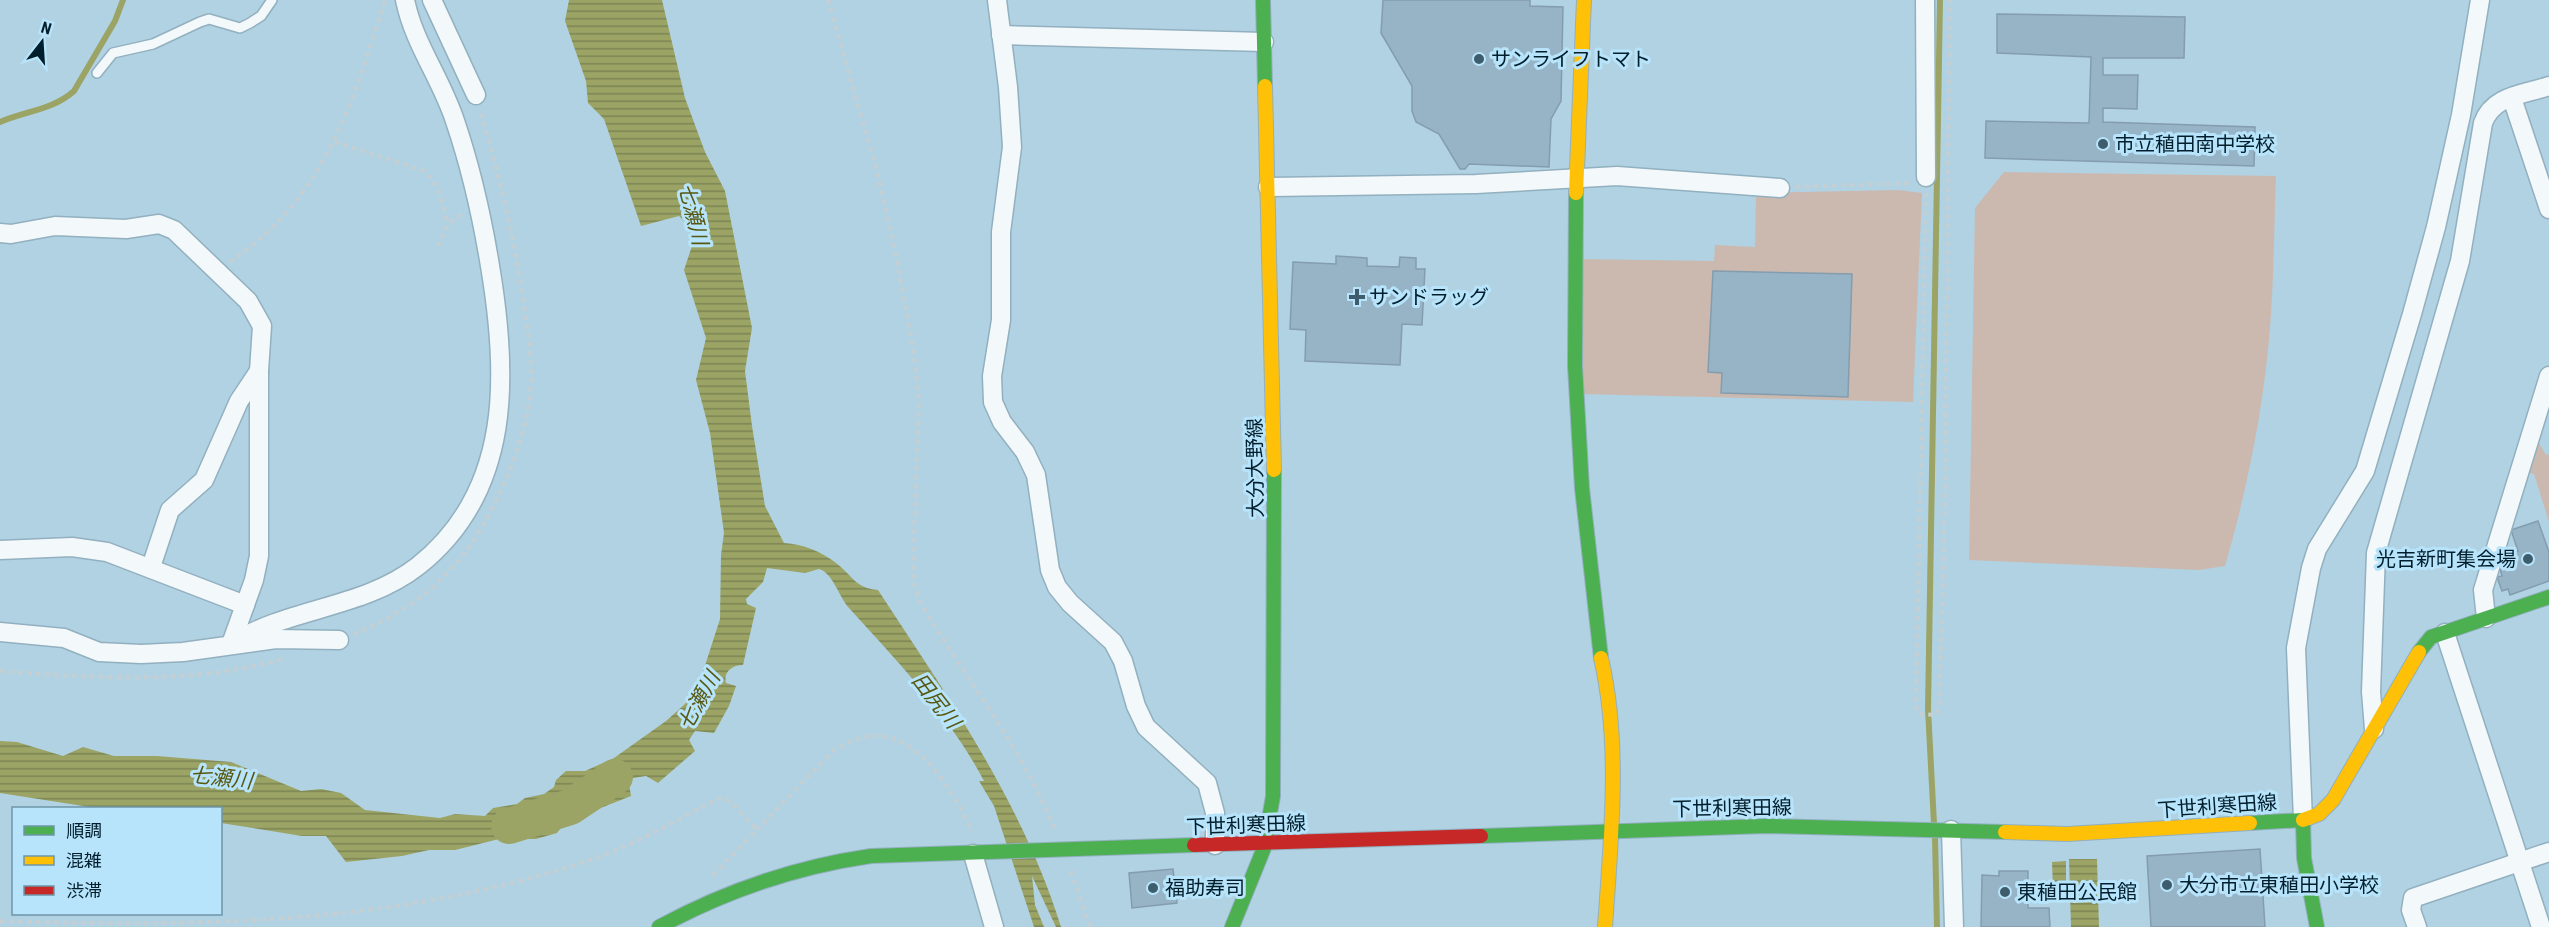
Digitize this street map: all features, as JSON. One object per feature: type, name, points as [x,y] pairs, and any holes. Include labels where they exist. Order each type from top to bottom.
[{"type":"main road","name":"大分大野線","points":[[1232,927],[1267,845],[1273,796],[1276,595],[1263,0]]},
{"type":"main road","points":[[1584,0],[1576,179],[1576,382],[1581,434],[1582,488],[1597,609],[1599,649],[1610,696],[1612,831],[1605,927]]},
{"type":"main road","points":[[2303,820],[2319,814],[2333,800],[2422,646],[2431,637],[2549,597]]},
{"type":"main road","name":"下世利寒田線","points":[[973,854],[1766,826],[2067,834],[2303,820],[2304,858],[2317,927]]},
{"type":"main road","points":[[659,927],[735,888],[813,865],[871,856],[973,854]]},
{"type":"street","points":[[231,644],[255,629],[371,594],[393,583],[434,552],[467,509],[489,462],[501,394],[498,314],[478,202],[455,119],[416,39],[405,0]]},
{"type":"street","points":[[432,0],[476,94]]},
{"type":"street","points":[[997,0],[1008,87],[1012,147],[1001,232],[1001,320],[992,376],[993,402],[1002,422],[1025,452],[1036,475],[1050,570],[1057,587],[1070,603],[1113,642],[1124,661],[1136,706],[1146,727],[1207,783],[1215,813],[1215,845]]},
{"type":"street","points":[[1922,182],[1925,0]]},
{"type":"street","points":[[2303,820],[2296,648],[2311,568],[2317,549],[2357,488],[2370,454],[2436,227],[2468,81],[2480,0]]},
{"type":"street","points":[[1001,35],[1264,42]]},
{"type":"street","points":[[2374,729],[2371,692],[2376,553],[2460,261],[2483,123],[2487,111],[2498,101],[2549,87]]},
{"type":"street","points":[[2512,98],[2549,209]]},
{"type":"street","points":[[1268,187],[1346,184],[1413,186],[1617,176],[1780,188]]},
{"type":"street","points":[[0,233],[11,234],[55,226],[112,230],[165,225],[174,230],[248,301],[259,317],[262,336],[259,371],[260,544],[257,568],[231,644]]},
{"type":"street","points":[[151,567],[170,510],[208,474],[239,401],[259,371]]},
{"type":"street","points":[[2486,618],[2483,590],[2549,376]]},
{"type":"street","points":[[0,550],[88,548],[107,552],[245,605]]},
{"type":"street","points":[[0,632],[64,639],[99,652],[155,654],[276,639],[339,640]]},
{"type":"street","points":[[2445,633],[2541,927]]},
{"type":"street","points":[[1951,830],[1954,927]]},
{"type":"street","points":[[2416,927],[2411,910],[2413,898],[2549,852]]},
{"type":"street","points":[[973,854],[994,927]]},
{"type":"lane","points":[[97,73],[113,53],[153,44],[208,19],[240,27],[250,23],[261,16],[272,0]]},
{"type":"path","points":[[216,271],[249,248],[269,230],[309,183],[335,142],[351,104],[385,0]]},
{"type":"path","points":[[828,0],[877,171],[914,353],[919,402],[914,582],[920,602],[1038,792],[1054,830]]},
{"type":"path","points":[[1780,188],[1922,182],[1916,707],[1919,714],[1935,715],[1939,708],[1944,558],[1950,0]]},
{"type":"path","points":[[339,640],[401,610],[449,573],[475,541],[486,523],[515,457],[523,432],[531,383],[531,355],[522,290],[502,190],[476,94]]},
{"type":"path","points":[[335,142],[422,170],[429,175],[434,181],[448,224]]},
{"type":"path","points":[[438,246],[448,224],[478,202]]},
{"type":"path","points":[[0,671],[146,679],[226,671],[290,657]]},
{"type":"path","points":[[707,881],[831,753],[857,738],[880,735],[890,737],[914,750],[944,780],[973,833]]},
{"type":"path","points":[[0,921],[105,925],[223,925],[333,917],[503,886],[595,859],[658,831],[720,798],[731,802],[757,830]]},
{"type":"path","points":[[1070,870],[1090,927]]},
{"type":"shaded area","points":[[2004,172],[2276,176],[2271,309],[2264,387],[2247,478],[2225,566],[2199,570],[1969,560],[1975,208]]},
{"type":"shaded area","points":[[1898,190],[1922,193],[1913,402],[1580,394],[1580,259],[1714,261],[1715,245],[1755,247],[1756,193]]},
{"type":"shaded area","points":[[2537,440],[2546,455],[2549,454],[2549,522],[2534,474],[2527,472]]},
{"type":"water","name":"田尻川","points":[[569,0],[662,0],[685,98],[705,152],[725,191],[752,328],[745,371],[765,506],[784,543],[805,547],[825,555],[859,584],[878,590],[982,752],[1026,837],[1061,927],[1056,927],[1032,876],[1035,905],[1044,927],[1034,927],[994,806],[979,781],[984,781],[970,757],[922,690],[849,608],[828,575],[819,569],[805,573],[767,568],[763,582],[746,599],[747,604],[756,608],[743,665],[736,666],[727,672],[726,683],[736,686],[729,706],[714,733],[695,731],[689,740],[695,751],[658,783],[646,776],[633,778],[629,783],[631,796],[593,811],[573,803],[563,803],[555,812],[562,826],[557,833],[536,839],[499,839],[455,850],[429,850],[402,856],[346,862],[326,836],[302,836],[222,823],[222,807],[90,807],[0,793],[0,741],[17,742],[63,756],[83,747],[114,756],[157,756],[231,762],[301,791],[321,789],[341,793],[365,810],[440,818],[455,814],[485,816],[493,808],[517,804],[525,798],[544,794],[554,787],[556,780],[566,771],[585,771],[614,758],[666,721],[685,704],[700,681],[720,619],[721,555],[724,533],[710,433],[696,380],[706,338],[684,270],[693,243],[686,223],[679,216],[641,226],[604,119],[588,103],[586,81],[565,21]]},
{"type":"water","points":[[2069,859],[2097,859],[2099,927],[2071,927]]},
{"type":"water","points":[[2066,861],[2066,889],[2053,889],[2052,862]]},
{"type":"building","name":"サンライフトマト","points":[[1383,0],[1530,0],[1530,6],[1563,7],[1561,101],[1551,119],[1549,167],[1469,164],[1465,169],[1460,169],[1439,134],[1416,122],[1412,111],[1412,86],[1381,33]]},
{"type":"building","points":[[1997,14],[2185,17],[2184,58],[2103,58],[2103,75],[2138,75],[2137,109],[2103,108],[2103,122],[2255,127],[2254,166],[1985,158],[1986,121],[2089,123],[2091,57],[1997,53]]},
{"type":"building","name":"サンドラッグ","points":[[1336,256],[1367,258],[1367,266],[1399,267],[1400,257],[1416,258],[1416,269],[1425,269],[1422,325],[1402,324],[1400,365],[1305,361],[1306,330],[1290,329],[1293,262],[1336,264]]},
{"type":"building","points":[[1713,271],[1852,274],[1848,397],[1721,393],[1722,373],[1708,372]]},
{"type":"building","name":"光吉新町集会場","points":[[2538,521],[2549,552],[2549,581],[2510,595],[2508,589],[2502,591],[2497,577],[2502,576],[2499,566],[2509,563],[2506,556],[2518,551],[2511,530]]},
{"type":"building","points":[[2260,849],[2265,927],[2151,927],[2147,856]]},
{"type":"building","name":"福助寿司","points":[[1173,869],[1177,903],[1132,908],[1129,873]]},
{"type":"building","name":"東稙田公民館","points":[[1999,871],[2028,871],[2028,908],[2049,908],[2050,927],[1981,927],[1982,875],[1999,876]]},
{"type":"waterway","points":[[0,122],[48,106],[74,91],[115,21],[123,0]]},
{"type":"waterway","points":[[1934,824],[1928,709],[1940,0]]},
{"type":"waterway","name":"七瀬川","points":[[509,826],[570,807],[615,777]]},
{"type":"waterway","points":[[1935,838],[1937,927]]},
{"type":"traffic: fast","points":[[1263,0],[1265,86]]},
{"type":"traffic: fast","points":[[1576,193],[1575,366],[1582,488],[1601,658]]},
{"type":"traffic: fast","points":[[1232,927],[1264,848],[1273,796],[1274,470]]},
{"type":"traffic: fast","points":[[2419,652],[2431,637],[2549,597]]},
{"type":"traffic: fast","points":[[2250,823],[2303,820],[2304,858],[2317,927]]},
{"type":"traffic: fast","points":[[1481,836],[1766,826],[2005,832]]},
{"type":"traffic: fast","points":[[659,927],[710,902],[762,882],[815,867],[871,856],[1194,845]]},
{"type":"traffic: slow","points":[[1576,193],[1584,0]]},
{"type":"traffic: slow","points":[[1265,86],[1274,470]]},
{"type":"traffic: slow","points":[[2303,820],[2319,814],[2333,800],[2419,652]]},
{"type":"traffic: slow","points":[[1601,658],[1611,724],[1613,758],[1612,826],[1605,927]]},
{"type":"traffic: slow","points":[[2005,832],[2067,834],[2250,823]]},
{"type":"traffic: jam","points":[[1194,845],[1481,836]]},
{"type":"place","name":"サンライフトマト","points":[[1479,59]]},
{"type":"place","name":"市立稙田南中学校","points":[[2103,144]]},
{"type":"place","name":"サンドラッグ","points":[[1357,297]]},
{"type":"place","name":"光吉新町集会場","points":[[2528,559]]},
{"type":"place","name":"大分市立東稙田小学校","points":[[2167,885]]},
{"type":"place","name":"福助寿司","points":[[1153,888]]},
{"type":"place","name":"東稙田公民館","points":[[2005,892]]}]
